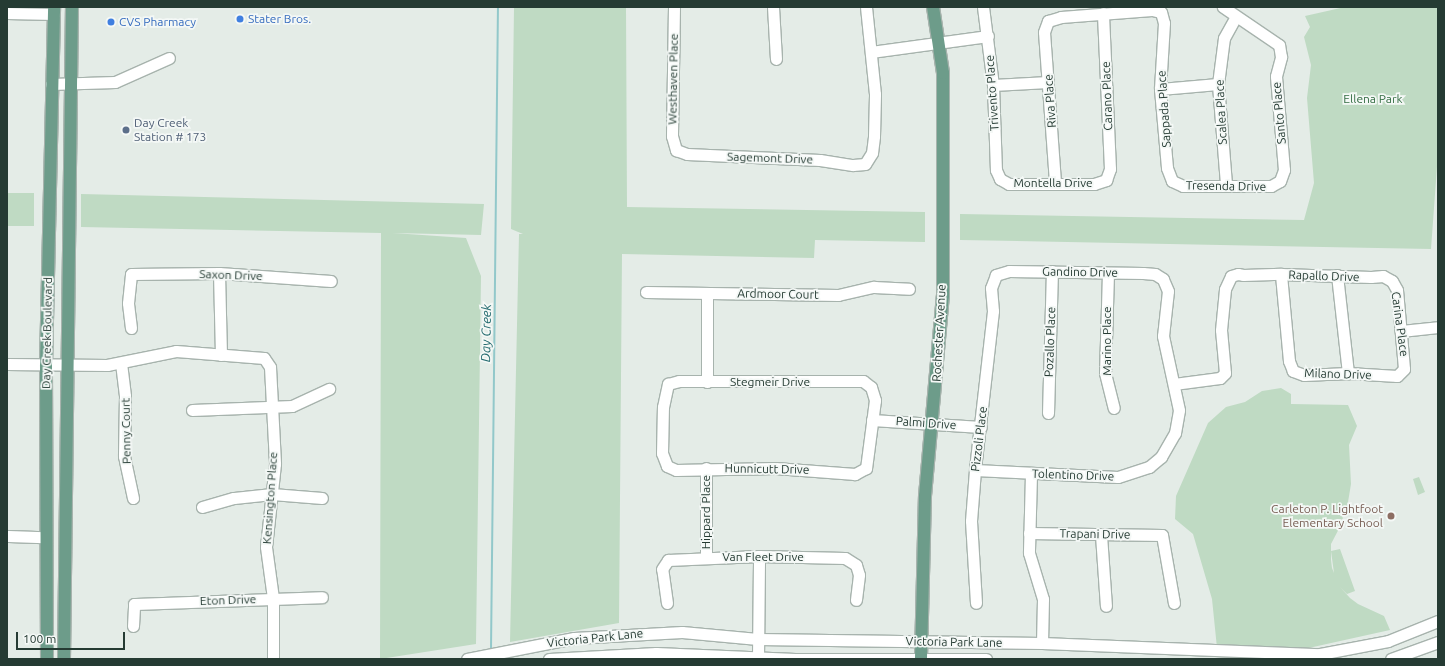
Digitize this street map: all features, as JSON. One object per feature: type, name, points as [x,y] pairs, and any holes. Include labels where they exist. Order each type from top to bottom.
[{"type":"main road","name":"Day Creek Boulevard","points":[[64,659],[65,364],[69,84],[72,7]]},
{"type":"main road","name":"Rochester Avenue","points":[[920,659],[925,496],[933,423],[942,304],[944,110],[940,44],[933,7]]},
{"type":"main road","name":"Day Creek Boulevard","points":[[47,659],[45,537],[46,365],[51,84],[54,10]]},
{"type":"street","name":"Westhaven Place","points":[[674,7],[672,136],[676,150]]},
{"type":"street","points":[[773,7],[776,59]]},
{"type":"street","points":[[866,7],[871,52],[940,44],[988,36]]},
{"type":"street","name":"Trivento Place","points":[[983,7],[988,36],[993,85],[996,170],[1000,179]]},
{"type":"street","points":[[1223,7],[1235,18]]},
{"type":"street","points":[[7,13],[54,10]]},
{"type":"street","name":"Sappada Place","points":[[1103,13],[1161,12],[1164,23],[1160,89],[1167,168],[1172,181]]},
{"type":"street","name":"Riva Place","points":[[1055,182],[1044,32],[1048,21],[1103,13]]},
{"type":"street","name":"Carano Place","points":[[1103,13],[1110,169],[1106,180]]},
{"type":"street","name":"Santo Place","points":[[1235,18],[1279,45],[1281,57],[1276,76],[1284,170],[1280,181]]},
{"type":"street","name":"Scalea Place","points":[[1226,184],[1218,84],[1224,38],[1235,18]]},
{"type":"street","name":"Sagemont Drive","points":[[676,150],[687,154],[865,164],[872,153],[874,136],[871,52]]},
{"type":"street","points":[[51,84],[69,84],[125,79],[169,58]]},
{"type":"street","points":[[993,85],[1048,82]]},
{"type":"street","points":[[1160,89],[1218,84]]},
{"type":"street","name":"Montella Drive","points":[[1000,179],[1009,184],[1055,182],[1094,184],[1106,180]]},
{"type":"street","name":"Tresenda Drive","points":[[1172,181],[1183,186],[1226,184],[1272,186],[1280,181]]},
{"type":"street","name":"Gandino Drive","points":[[996,275],[1009,271],[1155,274],[1163,280],[1168,291],[1163,336],[1174,384]]},
{"type":"street","name":"Pozallo Place","points":[[1048,414],[1052,271]]},
{"type":"street","points":[[7,364],[46,365],[121,363],[176,351],[221,355],[220,273]]},
{"type":"street","name":"Saxon Drive","points":[[132,328],[128,302],[131,274],[220,273],[331,281]]},
{"type":"street","name":"Marino Place","points":[[1108,273],[1105,373],[1114,408]]},
{"type":"street","name":"Rapallo Drive","points":[[1174,384],[1220,378],[1225,373],[1221,330],[1226,282],[1238,274],[1383,276],[1392,281]]},
{"type":"street","name":"Milano Drive","points":[[1281,274],[1289,361],[1293,371],[1304,376],[1348,373],[1397,376],[1404,369]]},
{"type":"street","name":"Pizzoli Place","points":[[976,603],[971,562],[975,470],[993,311],[991,288],[996,275]]},
{"type":"street","points":[[1337,276],[1348,373]]},
{"type":"street","name":"Carina Place","points":[[1392,281],[1397,290],[1404,369]]},
{"type":"street","name":"Ardmoor Court","points":[[646,292],[838,294],[874,287],[909,289]]},
{"type":"street","points":[[707,293],[707,382]]},
{"type":"street","points":[[1401,331],[1438,327]]},
{"type":"street","name":"Kensington Place","points":[[221,355],[258,355],[268,362],[270,409],[275,464],[266,547],[273,598],[273,659]]},
{"type":"street","name":"Penny Court","points":[[121,363],[125,396],[124,456],[133,498]]},
{"type":"street","name":"Stegmeir Drive","points":[[667,466],[662,454],[663,407],[668,384],[707,382],[863,381],[871,387],[875,400],[872,420]]},
{"type":"street","name":"Tolentino Drive","points":[[975,470],[1031,474],[1118,477],[1134,473],[1160,457],[1175,433],[1179,410],[1174,384]]},
{"type":"street","points":[[192,410],[270,409],[292,406],[329,389]]},
{"type":"street","name":"Palmi Drive","points":[[872,420],[981,427]]},
{"type":"street","name":"Hunnicutt Drive","points":[[667,466],[676,470],[706,468],[855,474],[866,468],[872,420]]},
{"type":"street","name":"Hippard Place","points":[[706,468],[706,557]]},
{"type":"street","points":[[1031,474],[1029,553],[1043,599],[1042,643]]},
{"type":"street","points":[[202,507],[234,498],[272,494],[322,498]]},
{"type":"street","name":"Trapani Drive","points":[[1029,533],[1162,536],[1174,603]]},
{"type":"street","points":[[1101,535],[1106,606]]},
{"type":"street","points":[[7,536],[45,537]]},
{"type":"street","points":[[758,657],[759,556]]},
{"type":"street","name":"Van Fleet Drive","points":[[666,603],[662,569],[668,560],[706,557],[759,556],[845,558],[856,565],[859,575],[856,600]]},
{"type":"street","name":"Eton Drive","points":[[133,626],[134,604],[322,597]]},
{"type":"street","name":"Victoria Park Lane","points":[[470,658],[517,649],[621,633],[682,632],[758,639],[1042,643],[1320,654],[1388,641],[1438,622]]},
{"type":"street","points":[[1392,659],[1438,642]]},
{"type":"street","name":"Victoria Park Lane","points":[[549,659],[641,653],[758,657],[986,659]]},
{"type":"green space","points":[[514,7],[626,7],[627,207],[925,212],[925,242],[815,240],[814,258],[622,254],[619,623],[510,642],[519,234],[523,234],[511,229]]},
{"type":"green space","name":"Ellena Park","points":[[1345,7],[1438,7],[1438,153],[1431,249],[960,240],[960,214],[1304,220],[1314,183],[1307,98],[1311,65],[1304,37],[1310,27],[1305,16]]},
{"type":"green space","points":[[7,193],[34,193],[34,226],[7,226]]},
{"type":"green space","points":[[81,194],[484,204],[481,235],[393,233],[466,238],[481,276],[476,644],[380,659],[381,233],[81,227]]},
{"type":"green space","points":[[1281,388],[1291,394],[1291,404],[1348,405],[1357,426],[1349,445],[1351,484],[1347,508],[1342,513],[1343,521],[1331,544],[1331,551],[1340,549],[1355,591],[1347,594],[1340,587],[1350,598],[1358,604],[1384,616],[1390,630],[1295,651],[1217,648],[1212,599],[1193,534],[1175,519],[1176,496],[1208,423],[1226,407],[1245,402],[1262,391]],"holes":[[[1331,551],[1334,573],[1332,568]]]},
{"type":"green space","points":[[1419,477],[1425,492],[1418,495],[1413,479]]},
{"type":"waterway","name":"Day Creek","points":[[491,650],[498,7]]},
{"type":"place","name":"Stater Bros.","points":[[240,19]]},
{"type":"place","name":"CVS Pharmacy","points":[[111,22]]},
{"type":"place","name":"Day Creek Station # 173","points":[[126,130]]},
{"type":"place","name":"Carleton P. Lightfoot Elementary School","points":[[1391,516]]}]
